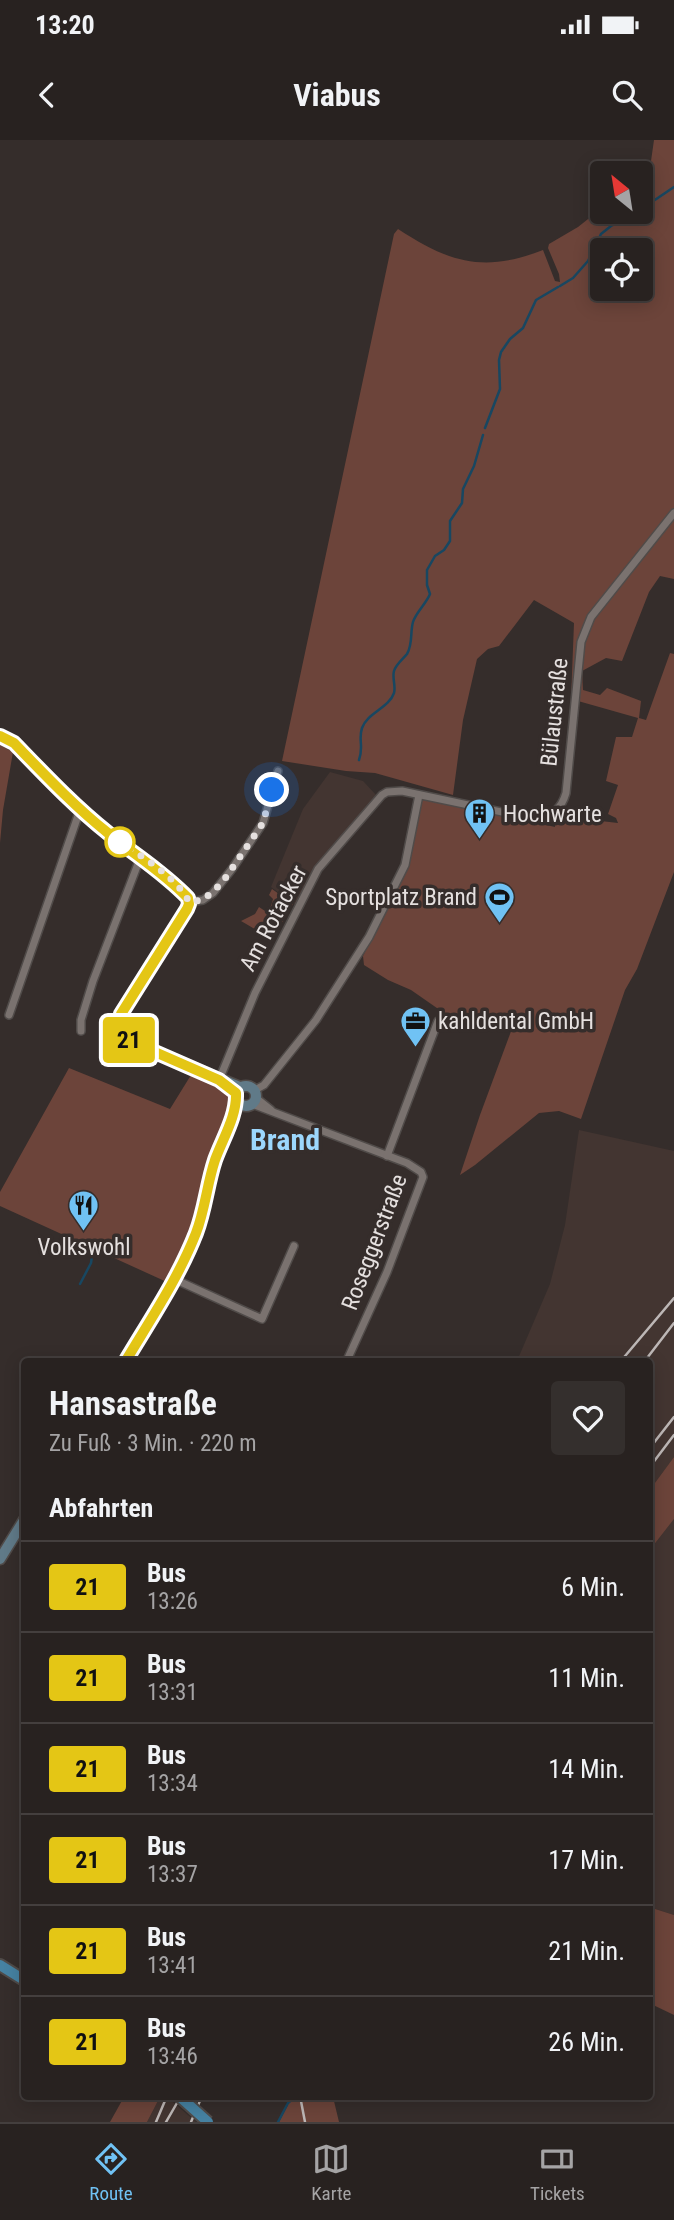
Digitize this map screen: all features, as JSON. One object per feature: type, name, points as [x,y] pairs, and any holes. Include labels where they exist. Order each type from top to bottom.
[{"type":"main road","points":[[0,1965],[21,1978]]},
{"type":"main road","points":[[183,2100],[208,2122]]},
{"type":"street","name":"Bülaustraße","points":[[387,792],[402,791],[535,818],[547,817],[558,810],[566,793],[581,642],[591,617],[674,513]]},
{"type":"street","points":[[0,736],[14,743],[80,810],[141,856],[177,887],[189,902]]},
{"type":"street","points":[[189,902],[203,900],[213,893],[232,869],[263,823],[278,771]]},
{"type":"street","name":"Am Rotacker","points":[[219,1080],[256,993],[318,869],[387,792]]},
{"type":"street","points":[[127,1358],[174,1279],[197,1231],[214,1164],[229,1126],[246,1097],[264,1085],[316,1020],[369,937],[405,865],[419,795]]},
{"type":"street","points":[[9,1015],[80,810]]},
{"type":"street","points":[[81,1031],[81,1020],[93,981],[141,856]]},
{"type":"street","points":[[189,902],[125,1006],[119,1026],[124,1036],[132,1042],[219,1080],[246,1097]]},
{"type":"street","points":[[387,1156],[438,1021]]},
{"type":"street","name":"Roseggerstraße","points":[[246,1097],[271,1111],[414,1166],[423,1177],[387,1272],[348,1358]]},
{"type":"street","points":[[174,1279],[262,1319],[294,1246]]},
{"type":"street","points":[[0,1559],[21,1525]]},
{"type":"shaded area","points":[[654,140],[674,140],[674,579],[660,576],[649,592],[622,661],[606,658],[582,671],[583,690],[600,695],[607,688],[641,701],[639,718],[646,720],[670,653],[674,654],[674,872],[637,969],[625,990],[581,1119],[559,1111],[539,1113],[460,1175],[513,1026],[457,1022],[411,990],[364,965],[363,956],[410,860],[422,799],[555,827],[554,817],[557,816],[618,823],[616,818],[608,814],[618,785],[606,781],[616,737],[632,737],[638,718],[571,699],[574,623],[534,600],[499,646],[488,649],[477,659],[463,720],[453,795],[375,773],[282,761],[394,234],[398,229],[434,250],[468,261],[503,261],[543,250],[555,281],[560,282],[549,244],[590,218],[590,224],[653,224],[651,161]]},
{"type":"shaded area","points":[[0,745],[13,752],[0,843]]},
{"type":"shaded area","points":[[330,772],[363,781],[376,795],[319,865],[297,906],[271,887],[303,809]]},
{"type":"shaded area","points":[[272,889],[293,904],[272,939],[241,921],[255,914],[259,907],[265,911],[271,906],[273,899],[269,895]]},
{"type":"shaded area","points":[[69,1068],[170,1109],[191,1075],[220,1088],[233,1102],[195,1230],[169,1283],[0,1206],[0,1192]]},
{"type":"shaded area","points":[[579,1130],[674,1151],[674,1457],[653,1486],[653,1358],[518,1358],[550,1284],[565,1225]]},
{"type":"shaded area","points":[[674,1457],[674,1519],[653,1546],[653,1486]]},
{"type":"shaded area","points":[[674,1519],[674,1915],[653,1908],[653,1546]]},
{"type":"shaded area","points":[[653,1908],[674,1915],[674,2015],[653,2005]]},
{"type":"shaded area","points":[[122,2100],[158,2100],[147,2122],[110,2122]]},
{"type":"shaded area","points":[[158,2100],[170,2100],[196,2122],[147,2122]]},
{"type":"shaded area","points":[[288,2100],[334,2100],[339,2122],[279,2122]]},
{"type":"waterway","points":[[653,201],[674,187]]},
{"type":"waterway","points":[[560,286],[573,278],[588,261],[601,234],[615,224]]},
{"type":"waterway","points":[[485,428],[500,389],[501,352],[510,339],[523,328],[536,300],[558,287]]},
{"type":"waterway","points":[[359,760],[362,728],[368,718],[388,703],[394,693],[394,671],[409,650],[413,622],[430,594],[427,570],[435,556],[444,550],[450,541],[450,521],[462,503],[463,489],[474,466],[483,435]]},
{"type":"waterway","points":[[80,1284],[91,1263],[93,1249]]},
{"type":"waterway","points":[[278,2122],[291,2100]]},
{"type":"railway","points":[[623,1358],[674,1298]]},
{"type":"railway","points":[[647,1358],[674,1323]]},
{"type":"railway","points":[[653,1444],[674,1417]]},
{"type":"railway","points":[[653,1463],[674,1435]]},
{"type":"railway","points":[[156,2122],[165,2100]]},
{"type":"railway","points":[[166,2122],[179,2100]]},
{"type":"railway","points":[[191,2122],[200,2100]]},
{"type":"railway","points":[[301,2100],[305,2122]]},
{"type":"bus line","name":"21","points":[[0,736],[14,743],[80,810],[153,865],[188,898],[187,909],[125,1006],[119,1026],[124,1036],[132,1042],[219,1080],[236,1093],[237,1101],[214,1164],[197,1231],[174,1279],[127,1358]]},
{"type":"place","name":"Hochwarte","points":[[480,841]]},
{"type":"place","name":"Sportplatz Brand","points":[[500,924]]},
{"type":"place","name":"kahldental GmbH","points":[[415,1048]]},
{"type":"place","name":"Volkswohl","points":[[84,1233]]},
{"type":"district","name":"Brand","points":[[285,1140]]},
{"type":"route","points":[[120,842],[153,865],[189,902],[203,900],[222,883],[263,823],[272,790]]}]
